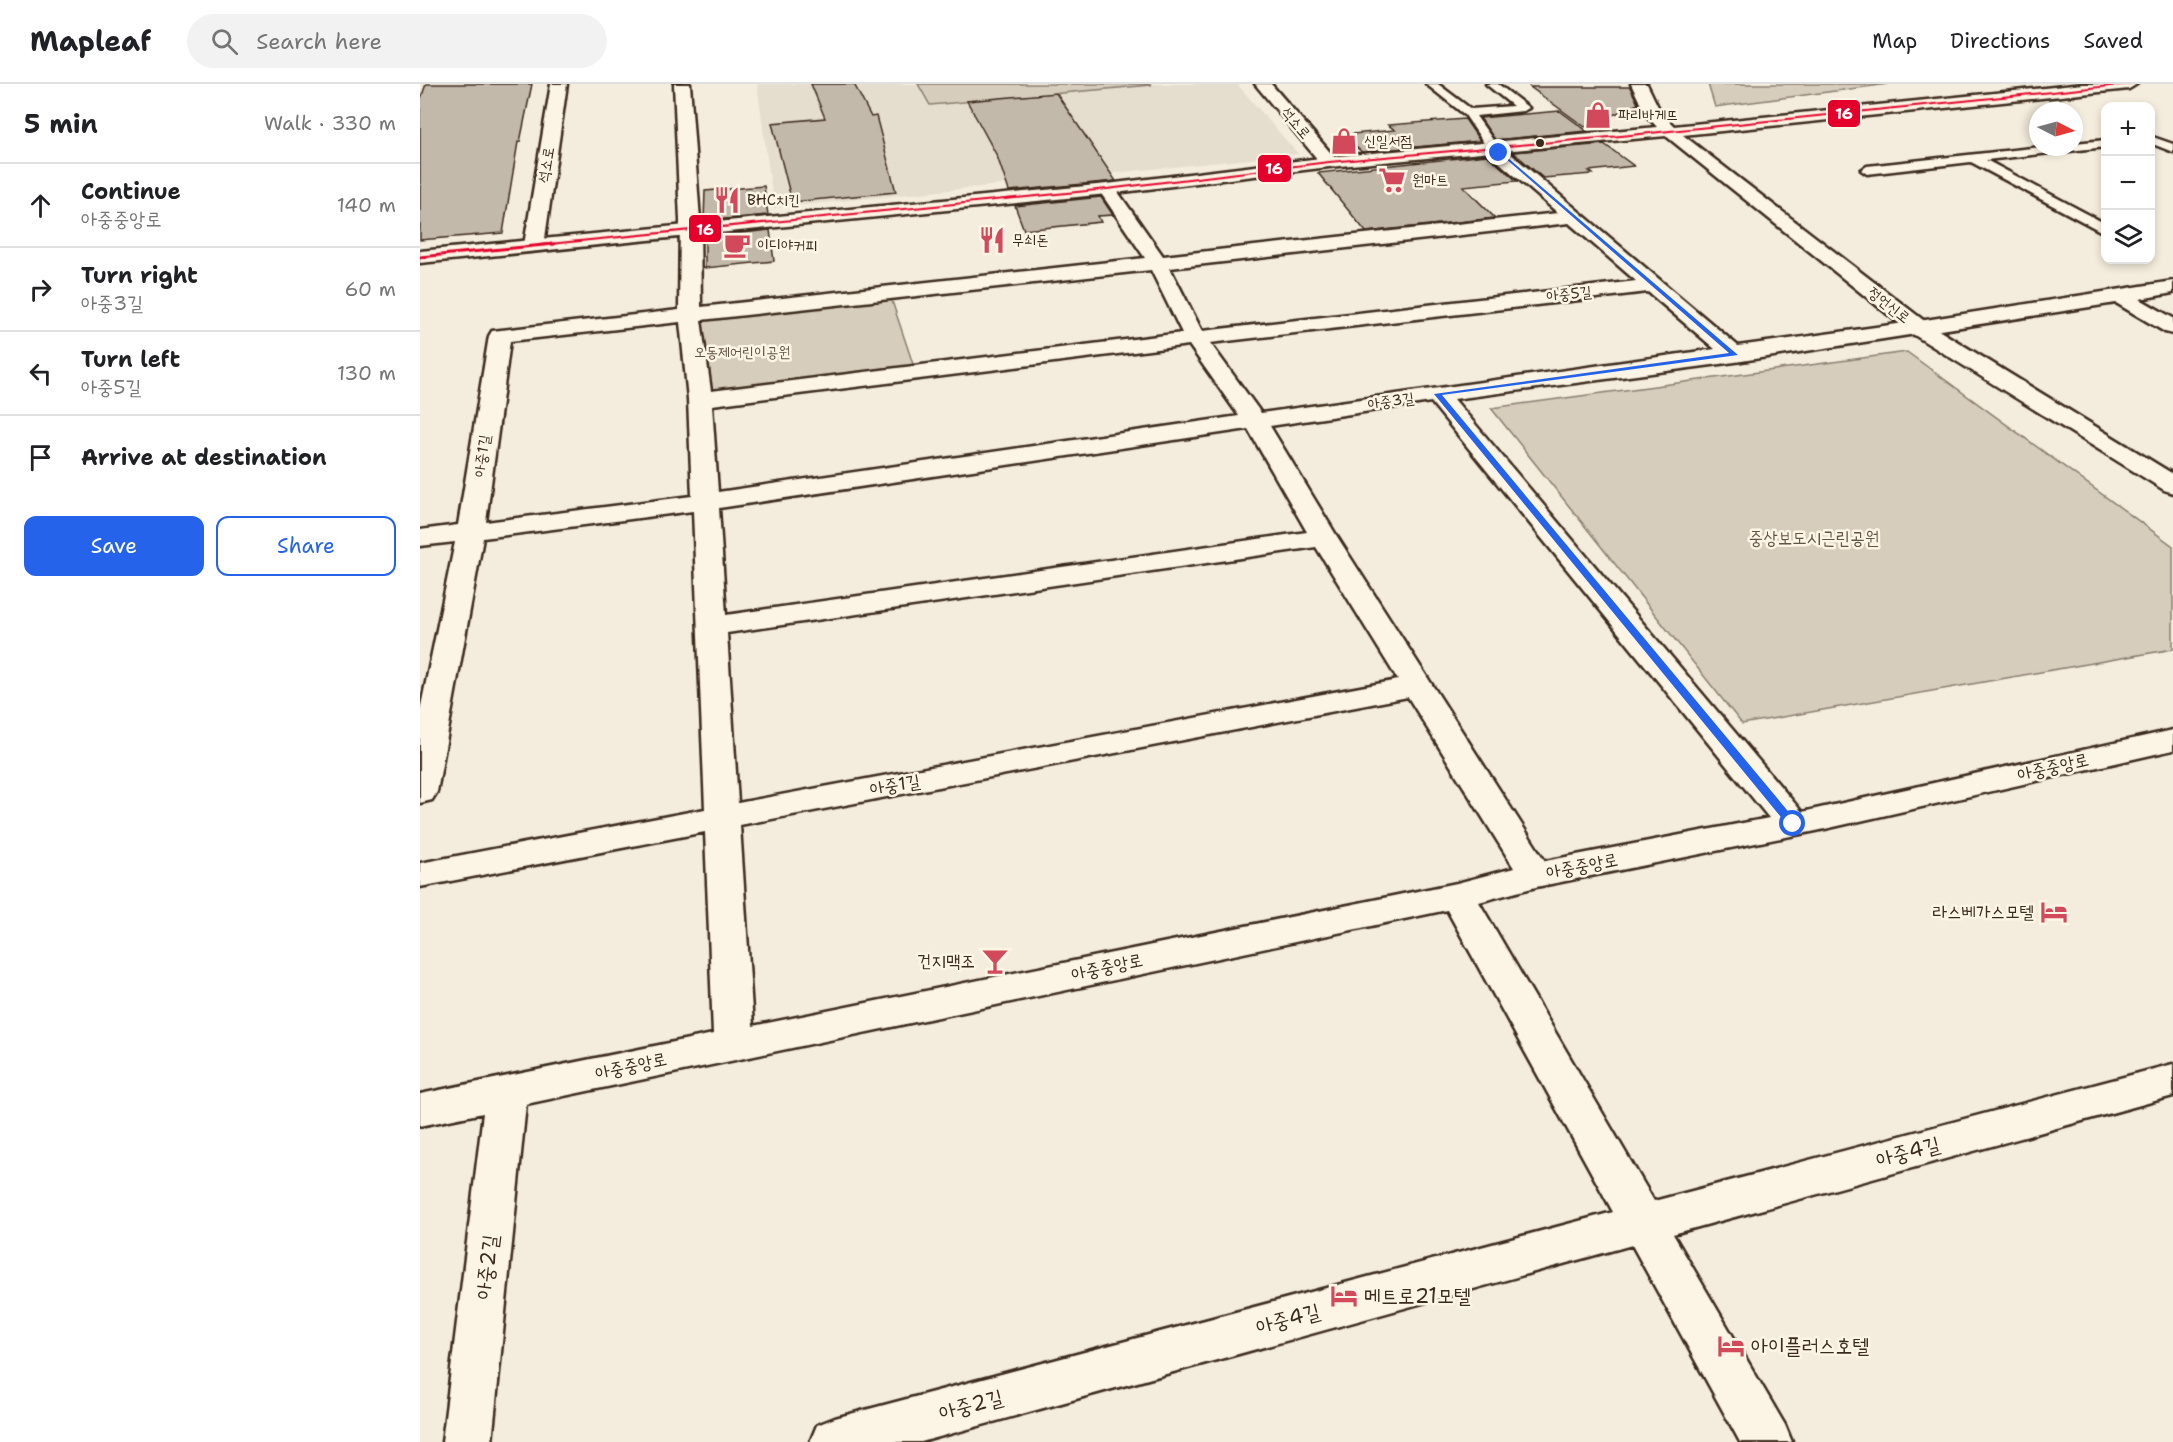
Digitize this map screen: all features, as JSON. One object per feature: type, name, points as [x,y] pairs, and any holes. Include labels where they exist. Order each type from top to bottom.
[{"type":"street","name":"석소로","points":[[534,245],[559,84]]},
{"type":"street","points":[[682,84],[690,230],[690,316],[700,399],[734,1044]]},
{"type":"street","name":"석소로","points":[[1263,84],[1329,162]]},
{"type":"street","name":"정언신로","points":[[1639,84],[1654,115],[1669,131],[1919,328],[2173,485]]},
{"type":"street","name":"석소로","points":[[420,257],[1107,189],[1329,162],[1669,131],[2129,84]]},
{"type":"street","points":[[1492,147],[1735,355]]},
{"type":"street","points":[[1107,189],[1157,262],[1195,338],[1255,421],[1324,538],[1536,875]]},
{"type":"street","points":[[1157,262],[1572,217]]},
{"type":"street","name":"아중1길","points":[[471,531],[500,336],[1157,262]]},
{"type":"street","name":"아중5길","points":[[1195,338],[1651,285]]},
{"type":"street","name":"아중3길","points":[[705,502],[1437,394],[1735,355],[2173,287]]},
{"type":"street","points":[[2118,295],[2173,327]]},
{"type":"street","points":[[700,399],[1195,338]]},
{"type":"street","points":[[1437,394],[1793,824]]},
{"type":"street","points":[[420,538],[705,502]]},
{"type":"street","points":[[420,792],[471,531]]},
{"type":"street","points":[[712,626],[1324,538]]},
{"type":"street","name":"아중1길","points":[[420,875],[722,815],[1068,754],[1418,686]]},
{"type":"street","name":"아중중앙로","points":[[420,1110],[1457,895],[1536,875],[1793,824],[2173,741]]},
{"type":"street","points":[[1457,895],[1767,1442]]},
{"type":"street","name":"아중4길","points":[[1107,1368],[2173,1080]]},
{"type":"street","name":"아중2길","points":[[467,1442],[507,1091]]},
{"type":"street","name":"아중2길","points":[[835,1442],[1107,1368]]},
{"type":"lane","points":[[1431,84],[1469,113],[1492,147]]},
{"type":"lane","points":[[1469,113],[1523,108],[1491,84]]},
{"type":"lane","points":[[2155,138],[2173,136]]},
{"type":"lane","points":[[2155,140],[2173,148]]},
{"type":"lane","points":[[2083,146],[2101,144]]},
{"type":"lane","points":[[1867,170],[2029,152]]},
{"type":"lane","points":[[1972,158],[2101,227]]},
{"type":"shaded area","points":[[757,84],[1237,84],[1298,154],[774,208]]},
{"type":"green space","points":[[918,84],[1151,84],[1151,85],[930,105]]},
{"type":"green space","points":[[1708,84],[1888,84],[1715,107]]},
{"type":"green space","name":"오동제어린이공원","points":[[889,292],[916,373],[700,399],[690,316]]},
{"type":"green space","name":"중상보도시근린공원","points":[[1907,352],[2173,546],[2173,649],[1742,724],[1491,408]]},
{"type":"building","points":[[426,84],[532,84],[520,142],[518,142],[503,233],[420,240],[420,101]]},
{"type":"building","points":[[811,84],[854,84],[871,117],[876,116],[896,192],[792,202],[772,123],[825,118]]},
{"type":"building","points":[[1530,87],[1630,87],[1638,104],[1585,127]]},
{"type":"building","points":[[1056,93],[1116,181],[1009,191],[997,156],[967,101]]},
{"type":"building","points":[[1560,111],[1587,131],[1495,140],[1480,118]]},
{"type":"building","points":[[1465,119],[1480,141],[1362,152],[1341,135],[1395,130],[1388,125]]},
{"type":"building","points":[[1604,144],[1634,166],[1589,171],[1593,174],[1543,178],[1513,152]]},
{"type":"building","points":[[1487,155],[1517,181],[1463,186],[1495,218],[1366,232],[1318,173]]},
{"type":"building","points":[[764,186],[768,215],[704,221],[705,191]]},
{"type":"building","points":[[1101,197],[1113,215],[1098,216],[1101,222],[1024,230],[1015,206]]},
{"type":"building","points":[[770,230],[774,261],[705,268],[705,237]]},
{"type":"transit line","name":"16","points":[[420,257],[1107,189],[1329,162],[1621,136],[2129,84]]},
{"type":"place","name":"파리바게뜨","points":[[1598,115]]},
{"type":"place","name":"신일서점","points":[[1344,141]]},
{"type":"place","name":"원마트","points":[[1392,180]]},
{"type":"place","name":"BHC치킨","points":[[727,200]]},
{"type":"place","name":"무쇠돈","points":[[992,240]]},
{"type":"place","name":"이디야커피","points":[[737,245]]},
{"type":"place","name":"라스베가스모텔","points":[[2054,912]]},
{"type":"place","name":"건지맥조","points":[[995,961]]},
{"type":"place","name":"메트로21모텔","points":[[1344,1296]]},
{"type":"place","name":"아이플러스호텔","points":[[1731,1346]]},
{"type":"route","points":[[1499,153],[1735,355],[1437,394],[1793,824]]}]
